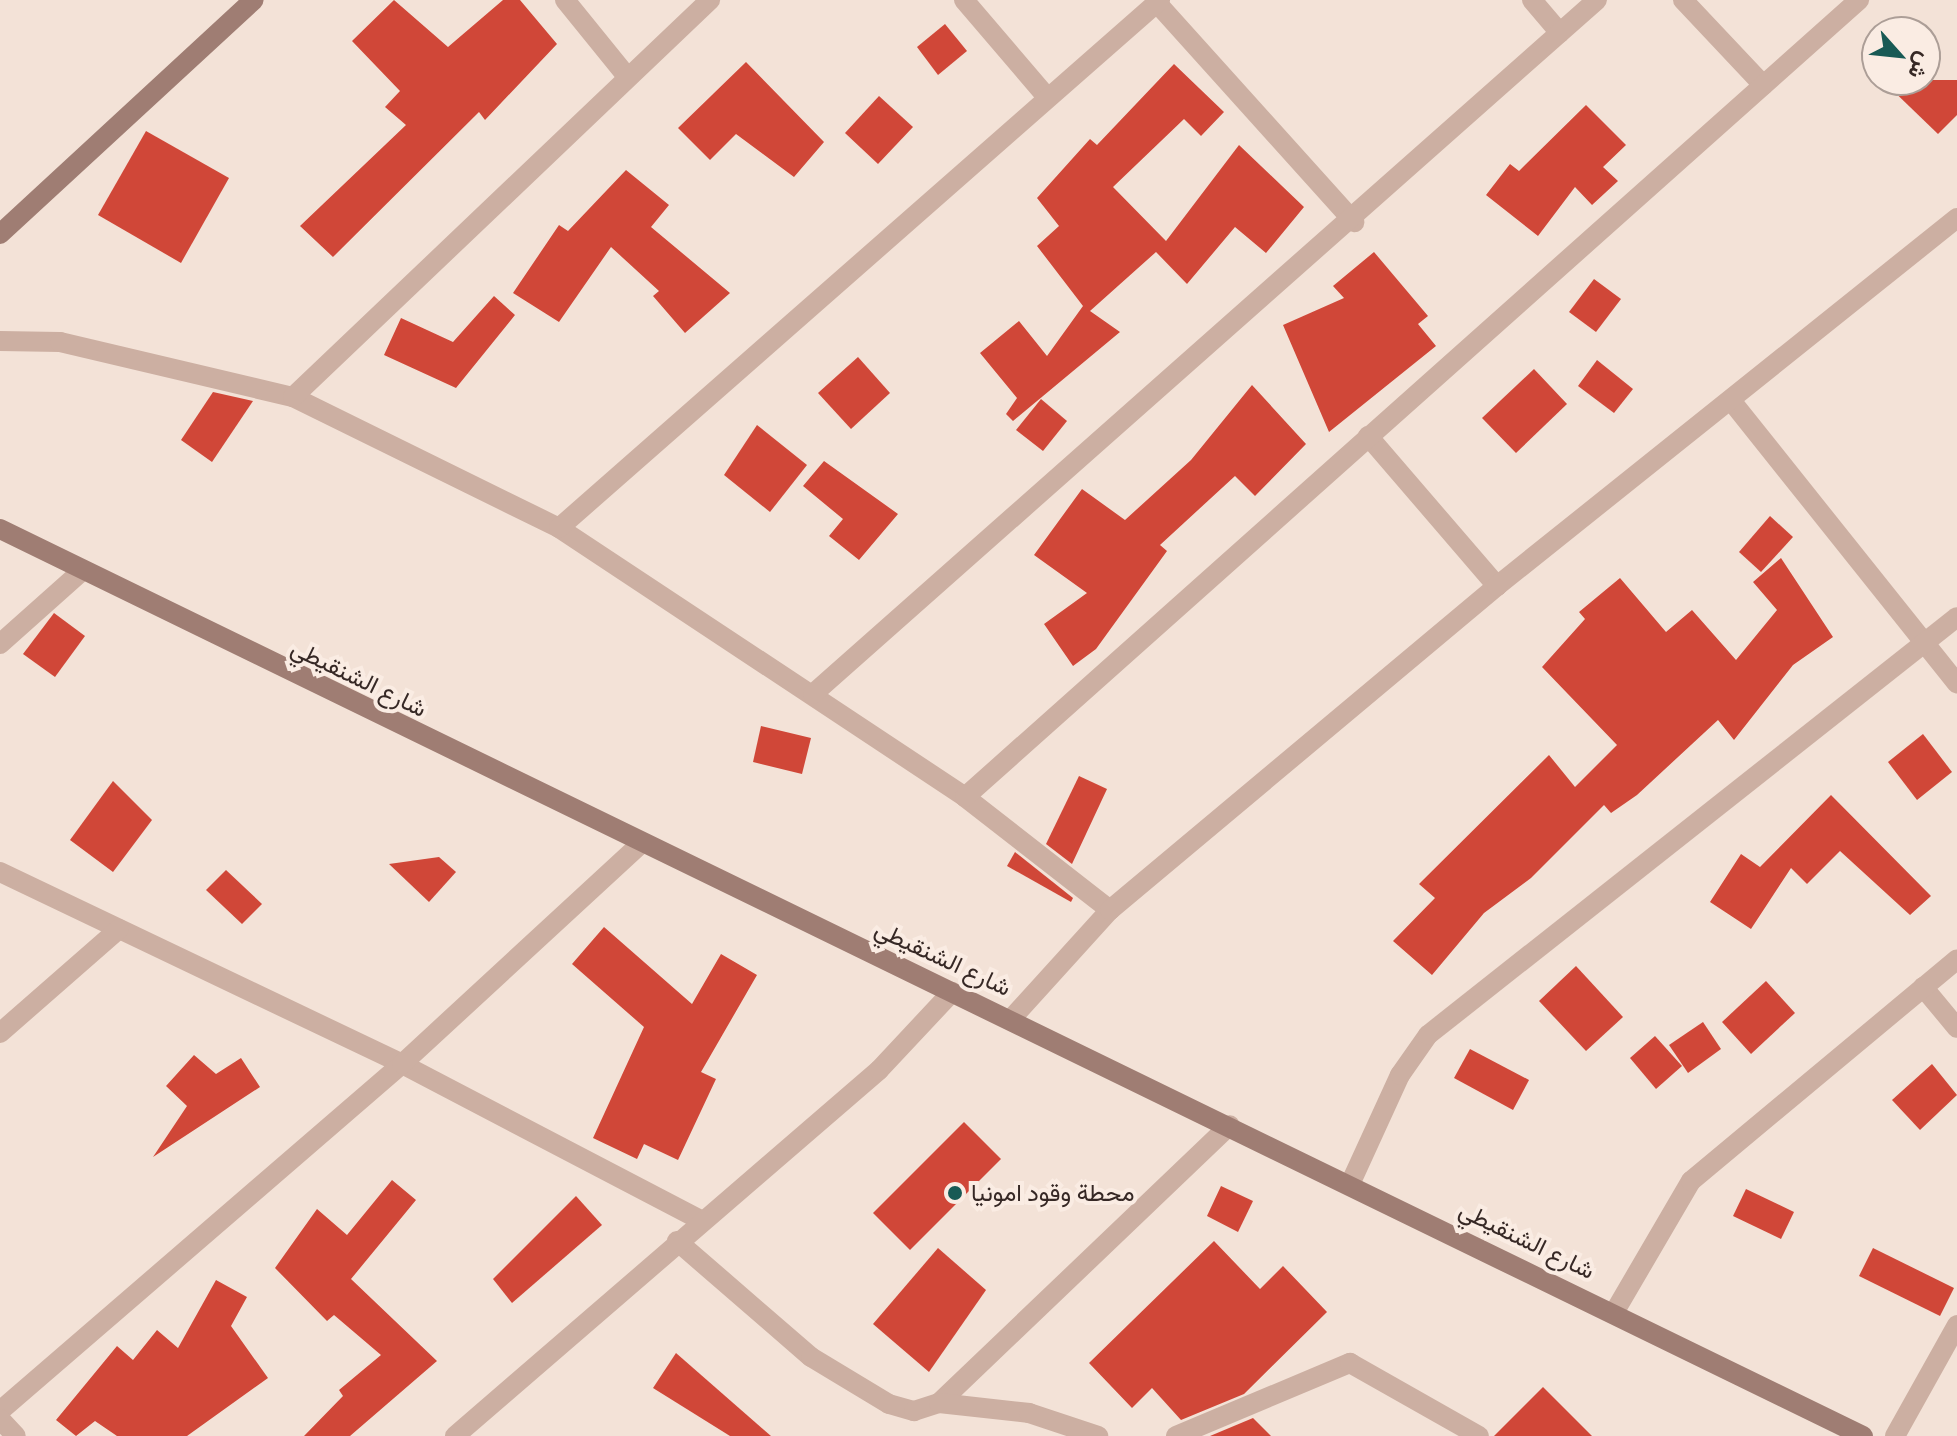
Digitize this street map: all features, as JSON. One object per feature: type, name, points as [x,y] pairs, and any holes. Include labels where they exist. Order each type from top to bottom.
[{"type":"street","points":[[0,234],[254,0]]},
{"type":"street","points":[[565,0],[625,74]]},
{"type":"street","points":[[293,397],[625,74],[710,0]]},
{"type":"street","points":[[964,0],[1045,95]]},
{"type":"street","points":[[1532,0],[1560,33]]},
{"type":"street","points":[[813,694],[1354,222],[1597,0]]},
{"type":"street","points":[[1683,0],[1763,85]]},
{"type":"street","points":[[965,797],[1859,0]]},
{"type":"street","points":[[559,528],[1045,95],[1158,1],[1354,222]]},
{"type":"street","points":[[1012,1018],[1110,910],[1497,586],[1733,403],[1957,218]]},
{"type":"street","points":[[0,341],[60,342],[293,397],[559,528],[965,797],[1110,910]]},
{"type":"street","points":[[1733,403],[1957,684]]},
{"type":"street","points":[[1368,436],[1497,586]]},
{"type":"street","name":"شارع الشنقيطي","points":[[0,529],[640,844],[1012,1018],[1351,1182],[1863,1436]]},
{"type":"street","points":[[0,644],[82,571]]},
{"type":"street","points":[[1351,1182],[1400,1075],[1428,1035],[1957,617]]},
{"type":"street","points":[[0,1411],[402,1064],[640,844]]},
{"type":"street","points":[[0,872],[402,1064],[700,1220]]},
{"type":"street","points":[[0,1033],[119,929]]},
{"type":"street","points":[[1615,1311],[1691,1181],[1957,959]]},
{"type":"street","points":[[1923,987],[1957,1028]]},
{"type":"street","points":[[455,1436],[700,1220],[879,1070],[952,992]]},
{"type":"street","points":[[939,1403],[1230,1125]]},
{"type":"street","points":[[677,1241],[811,1357],[889,1404],[914,1411],[939,1403],[1029,1413],[1089,1434]]},
{"type":"street","points":[[1895,1436],[1957,1325]]},
{"type":"street","points":[[1176,1436],[1350,1363],[1479,1436]]},
{"type":"street","points":[[0,1419],[16,1436]]},
{"type":"building","points":[[394,0],[448,47],[503,0],[520,0],[557,44],[485,120],[479,112],[333,257],[300,226],[406,125],[385,107],[400,91],[352,41]]},
{"type":"building","points":[[945,24],[967,51],[938,75],[917,47]]},
{"type":"building","points":[[746,62],[824,142],[794,177],[736,134],[710,160],[678,128]]},
{"type":"building","points":[[1174,64],[1224,112],[1201,136],[1184,119],[1113,187],[1166,241],[1239,145],[1304,207],[1266,253],[1235,227],[1187,284],[1156,252],[1090,311],[1120,332],[1013,421],[1006,414],[1017,398],[980,353],[1019,321],[1047,356],[1083,306],[1037,246],[1059,226],[1037,198],[1090,139],[1097,145]]},
{"type":"building","points":[[1941,80],[1957,80],[1957,115],[1938,134],[1899,96],[1941,96]]},
{"type":"building","points":[[879,96],[913,127],[878,164],[845,133]]},
{"type":"building","points":[[1586,105],[1626,145],[1603,167],[1618,181],[1592,205],[1575,187],[1538,236],[1486,195],[1510,164],[1519,171]]},
{"type":"building","points":[[146,131],[229,178],[181,263],[98,215]]},
{"type":"building","points":[[626,170],[669,205],[651,227],[730,293],[685,333],[653,296],[659,291],[611,247],[559,322],[513,293],[559,225],[568,231]]},
{"type":"building","points":[[1374,252],[1428,316],[1418,324],[1436,346],[1329,432],[1283,325],[1344,298],[1333,286]]},
{"type":"building","points":[[1594,279],[1621,299],[1596,332],[1569,312]]},
{"type":"building","points":[[494,296],[515,315],[456,388],[384,355],[401,318],[453,342]]},
{"type":"building","points":[[858,357],[890,393],[851,429],[818,393]]},
{"type":"building","points":[[1597,360],[1633,389],[1614,413],[1578,386]]},
{"type":"building","points":[[1534,369],[1567,404],[1516,453],[1482,418]]},
{"type":"building","points":[[1252,385],[1306,444],[1255,496],[1235,476],[1160,545],[1167,551],[1096,649],[1073,666],[1044,624],[1087,593],[1034,555],[1082,489],[1125,520],[1191,460]]},
{"type":"building","points":[[213,392],[253,401],[212,462],[181,440]]},
{"type":"building","points":[[1041,399],[1067,421],[1043,451],[1016,430]]},
{"type":"building","points":[[757,425],[807,465],[770,512],[724,475]]},
{"type":"building","points":[[824,461],[898,514],[859,560],[829,536],[843,519],[803,486]]},
{"type":"building","points":[[1770,516],[1793,537],[1761,572],[1739,552]]},
{"type":"building","points":[[1781,558],[1833,637],[1793,665],[1734,740],[1718,720],[1637,795],[1611,813],[1604,805],[1531,878],[1484,913],[1432,975],[1393,941],[1435,898],[1419,884],[1549,755],[1575,787],[1617,745],[1542,667],[1585,619],[1579,612],[1620,578],[1666,632],[1692,610],[1736,660],[1777,610],[1753,582]]},
{"type":"building","points":[[54,613],[85,636],[55,677],[23,654]]},
{"type":"building","points":[[761,726],[811,738],[802,774],[753,762]]},
{"type":"building","points":[[1923,734],[1952,772],[1917,800],[1888,762]]},
{"type":"building","points":[[1079,776],[1107,789],[1072,864],[1046,844]]},
{"type":"building","points":[[113,781],[152,820],[113,872],[70,840]]},
{"type":"building","points":[[1831,795],[1931,896],[1910,915],[1840,851],[1807,884],[1791,868],[1751,929],[1710,902],[1741,854],[1760,867]]},
{"type":"building","points":[[1015,852],[1073,898],[1071,902],[1007,866]]},
{"type":"building","points":[[439,857],[456,872],[429,902],[389,864]]},
{"type":"building","points":[[226,870],[262,904],[242,924],[206,890]]},
{"type":"building","points":[[604,927],[692,1004],[721,954],[757,975],[701,1072],[716,1079],[678,1160],[644,1144],[637,1159],[593,1138],[644,1027],[572,964]]},
{"type":"building","points":[[1576,966],[1623,1017],[1586,1051],[1539,1001]]},
{"type":"building","points":[[1766,981],[1795,1013],[1751,1054],[1722,1022]]},
{"type":"building","points":[[1703,1022],[1721,1049],[1688,1073],[1669,1045]]},
{"type":"building","points":[[1655,1036],[1682,1066],[1656,1089],[1630,1058]]},
{"type":"building","points":[[1470,1049],[1529,1080],[1513,1110],[1454,1078]]},
{"type":"building","points":[[194,1055],[216,1074],[241,1058],[260,1087],[153,1157],[187,1106],[166,1086]]},
{"type":"building","points":[[1932,1064],[1957,1095],[1920,1130],[1892,1100]]},
{"type":"building","points":[[964,1122],[1001,1159],[910,1250],[873,1213]]},
{"type":"building","points":[[392,1180],[416,1200],[351,1279],[437,1361],[350,1436],[304,1436],[343,1396],[339,1390],[381,1355],[334,1315],[327,1321],[275,1268],[317,1209],[347,1235]]},
{"type":"building","points":[[1221,1186],[1253,1201],[1238,1232],[1207,1216]]},
{"type":"building","points":[[1746,1189],[1794,1212],[1781,1239],[1733,1216]]},
{"type":"building","points":[[576,1196],[602,1225],[512,1303],[493,1279]]},
{"type":"building","points":[[1214,1241],[1260,1289],[1283,1266],[1327,1312],[1244,1394],[1181,1420],[1152,1388],[1132,1408],[1089,1363]]},
{"type":"building","points":[[938,1248],[986,1290],[929,1372],[873,1324]]},
{"type":"building","points":[[1873,1248],[1954,1288],[1940,1316],[1859,1276]]},
{"type":"building","points":[[216,1280],[247,1297],[231,1326],[268,1378],[187,1436],[117,1436],[95,1421],[76,1436],[56,1420],[117,1346],[133,1360],[157,1330],[178,1348]]},
{"type":"building","points":[[676,1353],[771,1436],[730,1436],[653,1388]]},
{"type":"building","points":[[1543,1387],[1592,1436],[1494,1436]]},
{"type":"building","points":[[1253,1418],[1271,1436],[1210,1436]]},
{"type":"place","name":"محطة وقود امونيا","points":[[955,1193]]}]
